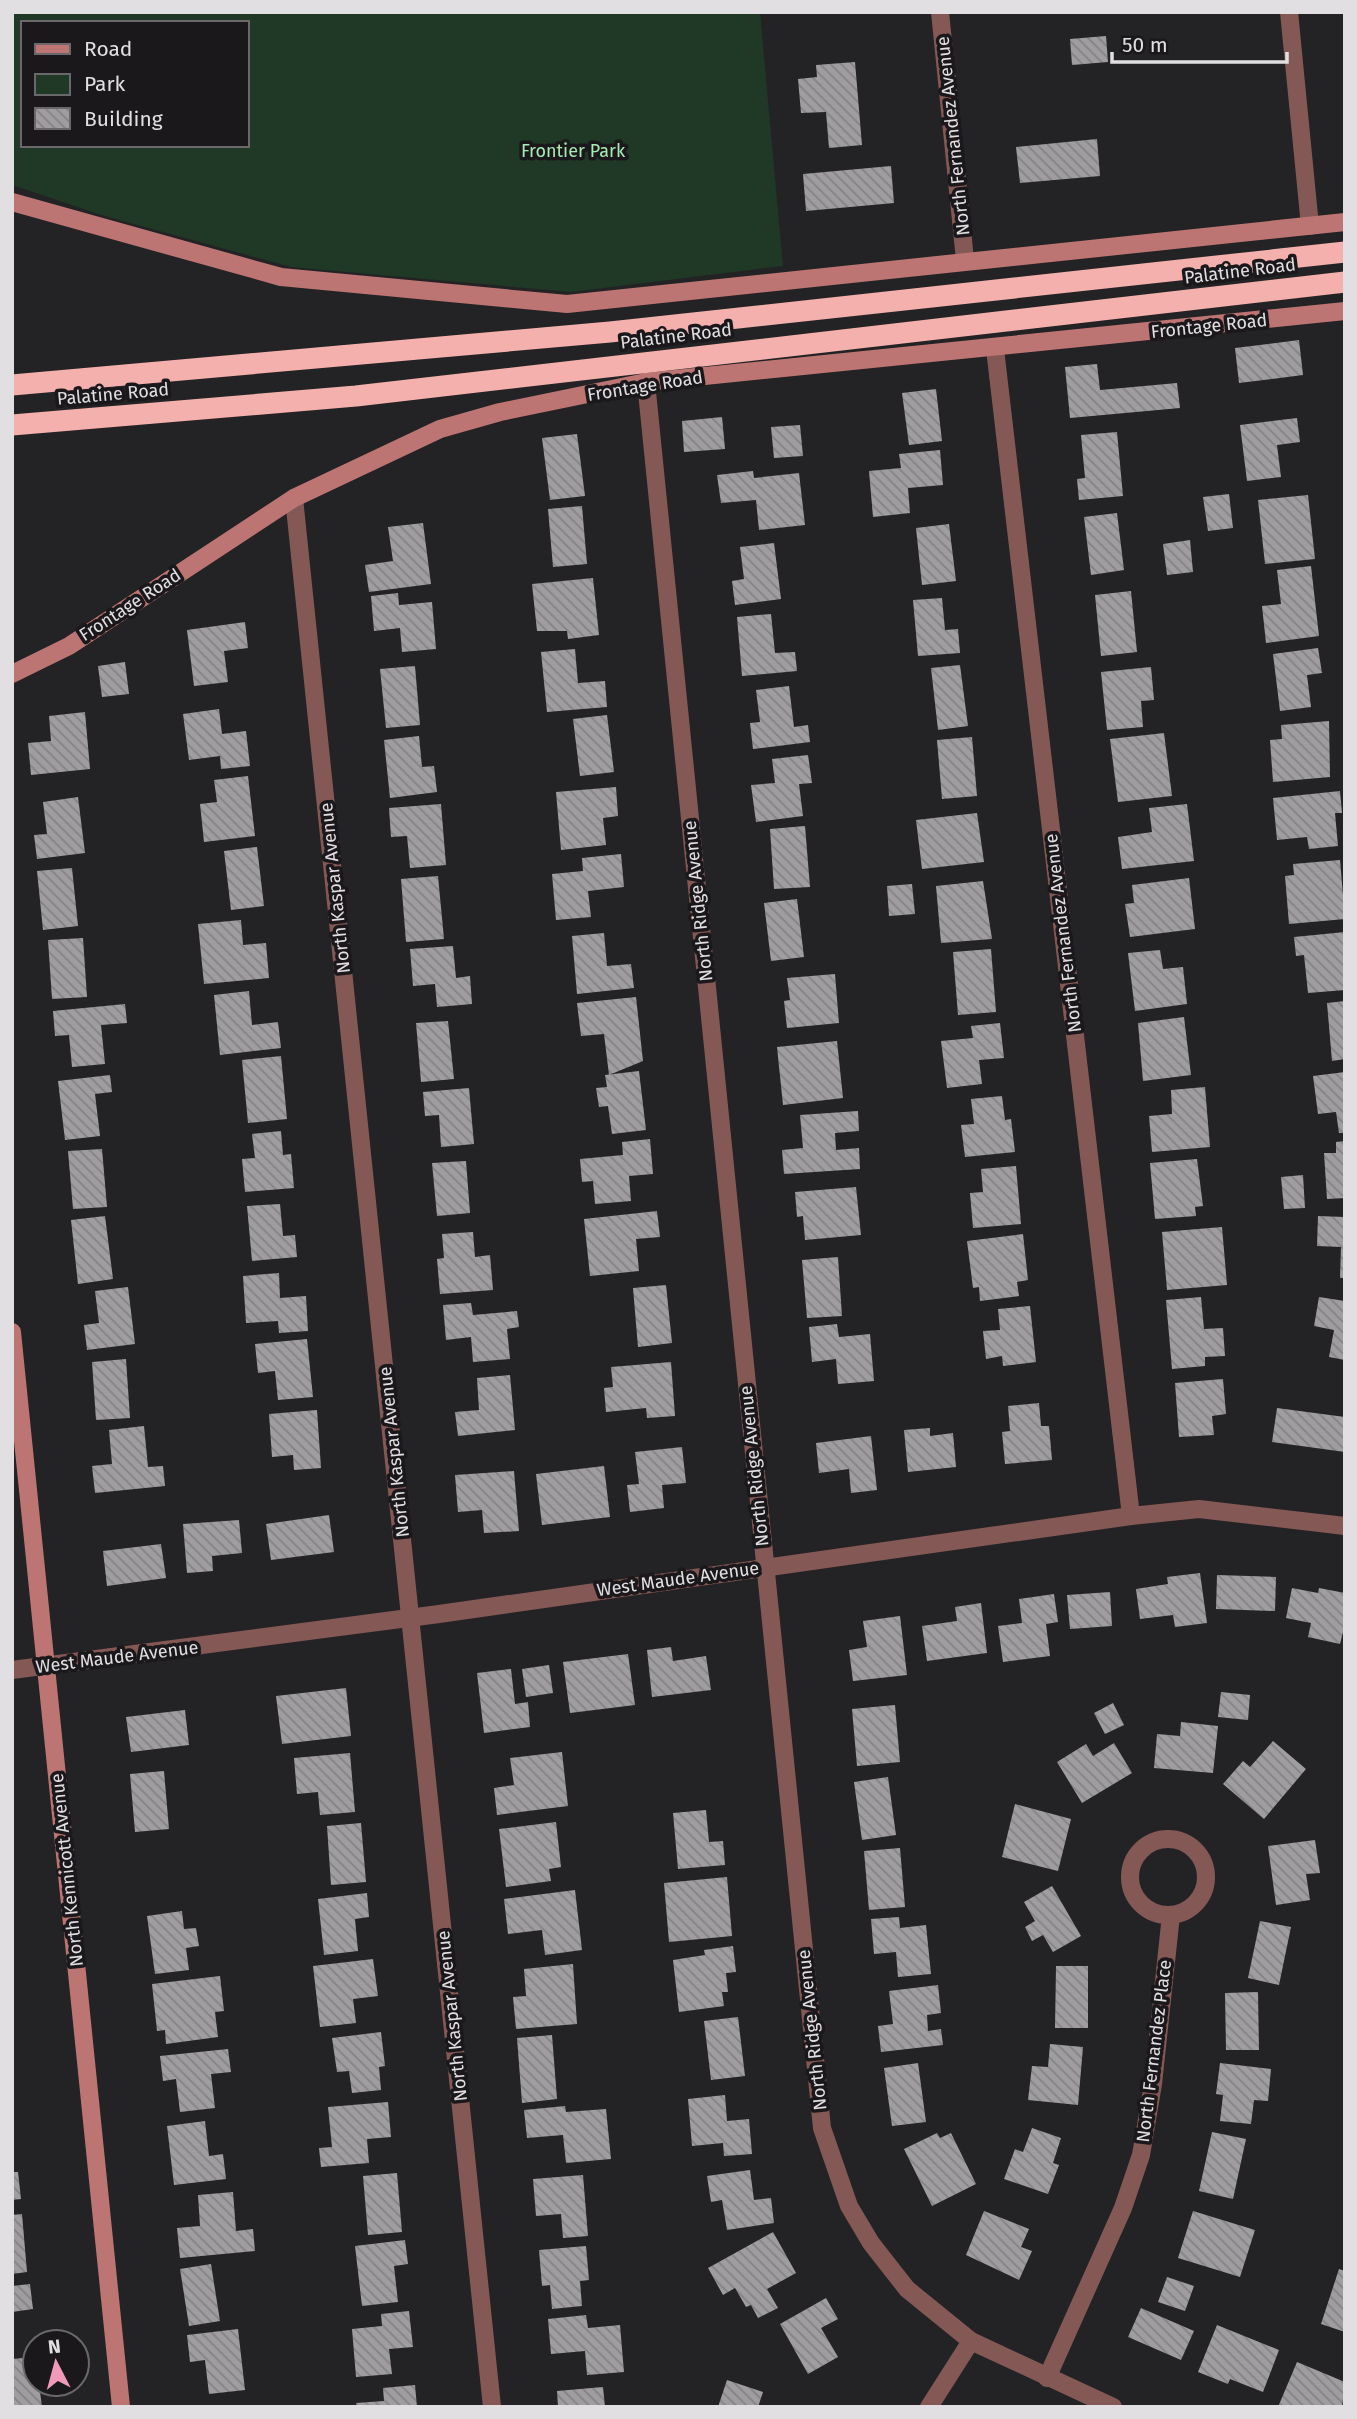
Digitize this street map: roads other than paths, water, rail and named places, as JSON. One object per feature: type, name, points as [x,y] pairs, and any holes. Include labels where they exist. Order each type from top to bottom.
[{"type":"highway","name":"Palatine Road","points":[[17,383],[610,332],[1345,252]]},
{"type":"highway","name":"Palatine Road","points":[[15,426],[356,396],[1345,282]]},
{"type":"street","name":"North Fernandez Avenue","points":[[940,12],[965,260]]},
{"type":"street","points":[[1289,12],[1310,226]]},
{"type":"street","points":[[12,202],[281,277],[567,304],[1345,222]]},
{"type":"street","name":"Frontage Road","points":[[12,674],[69,646],[294,498],[440,429],[500,412],[646,382],[995,349],[1345,311]]},
{"type":"street","name":"North Fernandez Avenue","points":[[995,349],[1131,1516]]},
{"type":"street","name":"North Ridge Avenue","points":[[646,382],[822,2128],[849,2206],[871,2243],[907,2289],[971,2341],[1113,2407]]},
{"type":"street","name":"North Kaspar Avenue","points":[[294,498],[492,2407]]},
{"type":"street","name":"North Kennicott Avenue","points":[[12,1332],[121,2407]]},
{"type":"street","name":"West Maude Avenue","points":[[12,1670],[411,1618],[1131,1516],[1199,1509],[1345,1527]]},
{"type":"street","points":[[1156,1840],[1182,1842],[1199,1856],[1205,1868],[1203,1891],[1195,1904],[1171,1915],[1145,1908],[1132,1890],[1129,1877],[1134,1859],[1156,1840]]},
{"type":"street","name":"North Fernandez Place","points":[[1047,2378],[1123,2207],[1141,2155],[1153,2084],[1171,1915]]},
{"type":"street","points":[[929,2407],[971,2341]]},
{"type":"park label","name":"Frontier Park","points":[[573,151]]}]
